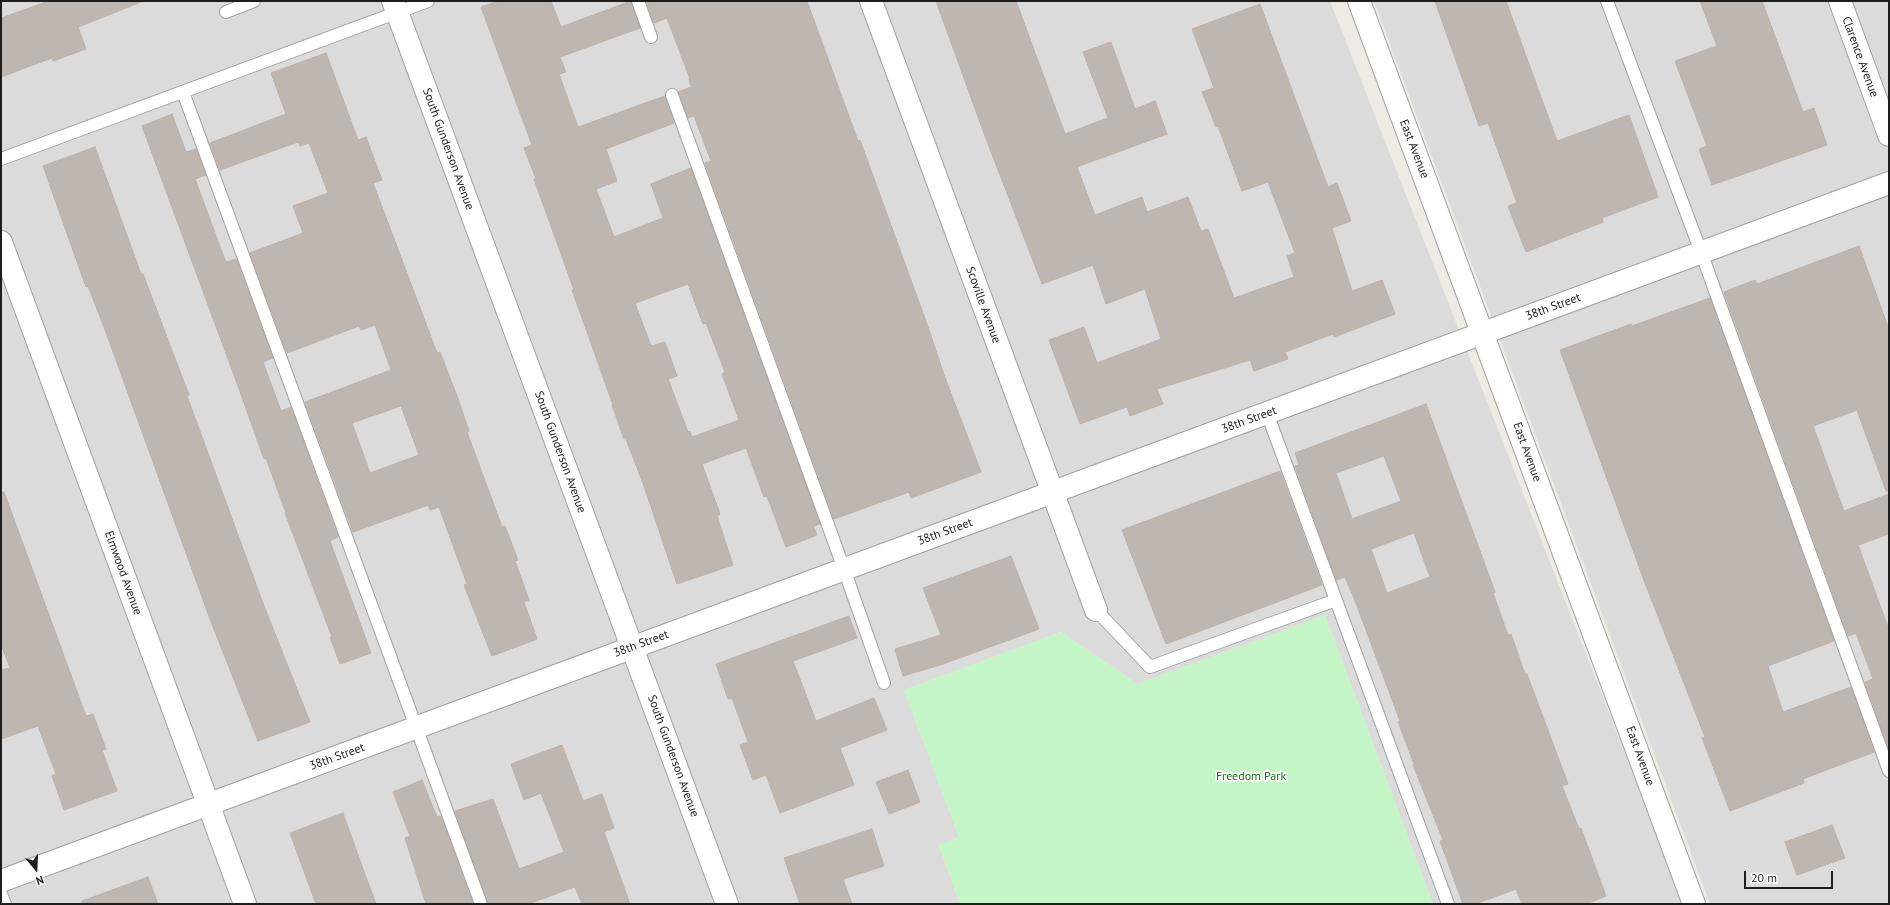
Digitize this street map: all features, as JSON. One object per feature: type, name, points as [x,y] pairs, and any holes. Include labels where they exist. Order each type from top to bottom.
[{"type":"street","name":"Scoville Avenue","points":[[871,1],[1096,610]]},
{"type":"street","name":"East Avenue","points":[[1359,1],[1694,904]]},
{"type":"street","name":"Clarence Avenue","points":[[1840,1],[1889,135]]},
{"type":"street","name":"South Gunderson Avenue","points":[[395,7],[727,904]]},
{"type":"street","name":"38th Street","points":[[1,881],[1889,183]]},
{"type":"street","name":"Elmwood Avenue","points":[[1,242],[245,904]]},
{"type":"lane","points":[[226,12],[254,1]]},
{"type":"lane","points":[[1,159],[183,92],[395,7],[428,1]]},
{"type":"lane","points":[[638,1],[651,37]]},
{"type":"lane","points":[[1607,1],[1701,252],[1889,771]]},
{"type":"lane","points":[[183,92],[415,728],[481,904]]},
{"type":"lane","points":[[672,95],[884,682]]},
{"type":"lane","points":[[1267,413],[1448,904]]},
{"type":"lane","points":[[1096,610],[1150,668],[1336,600]]},
{"type":"lane","points":[[1,894],[5,904]]},
{"type":"shaded area","points":[[1,1],[1330,1],[1684,904],[1433,904],[1325,615],[1138,684],[1061,632],[904,690],[959,837],[939,846],[960,904],[1,904]]},
{"type":"shaded area","points":[[1374,1],[1889,1],[1889,904],[1710,904]]},
{"type":"green space","name":"Freedom Park","points":[[1325,615],[1433,904],[960,904],[939,845],[959,837],[904,690],[1061,632],[1138,684]]},
{"type":"building","points":[[49,1],[141,2],[78,27],[86,49],[53,61],[52,58],[1,77],[1,18]]},
{"type":"building","points":[[499,1],[551,1],[561,27],[631,1],[640,28],[560,57],[566,72],[559,74],[578,127],[665,96],[674,123],[606,149],[617,181],[596,189],[614,237],[663,218],[651,184],[691,168],[820,524],[813,526],[817,535],[786,547],[767,496],[764,497],[746,448],[702,464],[720,514],[717,516],[733,565],[677,584],[644,486],[626,439],[624,439],[572,290],[574,290],[534,179],[536,179],[524,148],[532,145],[481,7]],"holes":[[[688,284],[703,324],[706,323],[725,372],[722,374],[739,420],[692,437],[690,431],[688,432],[668,379],[677,376],[665,342],[651,346],[635,303]]]},
{"type":"building","points":[[646,1],[807,1],[858,141],[860,140],[944,375],[981,472],[911,498],[909,492],[834,519],[705,163],[711,161],[694,116],[688,118],[678,92],[691,87],[690,79],[667,18],[654,23]]},
{"type":"building","points":[[936,1],[1016,1],[1065,134],[1108,118],[1083,52],[1111,42],[1135,109],[1155,101],[1167,134],[1077,167],[1095,215],[1142,197],[1147,212],[1188,197],[1201,231],[1208,229],[1234,298],[1294,277],[1287,256],[1295,253],[1268,182],[1242,191],[1218,126],[1216,127],[1202,92],[1214,88],[1192,29],[1260,4],[1328,187],[1337,183],[1351,221],[1332,228],[1352,291],[1382,280],[1395,314],[1334,337],[1333,334],[1285,352],[1288,359],[1254,371],[1250,360],[1157,389],[1163,404],[1130,416],[1127,407],[1080,424],[1049,340],[1084,327],[1097,363],[1161,339],[1145,289],[1106,304],[1093,265],[1042,284],[985,136]]},
{"type":"building","points":[[1435,1],[1506,1],[1557,141],[1629,115],[1658,197],[1602,218],[1603,222],[1526,252],[1508,206],[1517,203],[1488,123],[1479,126]]},
{"type":"building","points":[[1700,1],[1762,1],[1803,112],[1814,108],[1827,145],[1712,185],[1699,149],[1707,146],[1675,61],[1717,46]]},
{"type":"building","points":[[326,53],[358,140],[366,137],[382,180],[373,183],[437,353],[440,352],[457,396],[469,431],[467,432],[502,527],[505,526],[518,560],[515,561],[529,600],[524,602],[537,639],[492,656],[464,585],[467,584],[439,507],[430,510],[428,505],[353,532],[305,402],[391,370],[375,325],[361,330],[359,326],[287,353],[250,253],[303,233],[293,206],[328,193],[309,143],[300,146],[298,142],[220,170],[210,143],[286,114],[271,73]],"holes":[[[401,406],[419,455],[370,473],[352,423]]]},
{"type":"building","points":[[172,114],[186,152],[196,149],[206,175],[195,179],[225,260],[227,262],[236,259],[273,358],[263,362],[281,411],[291,407],[338,537],[330,541],[371,653],[340,664],[330,637],[332,637],[285,513],[266,458],[264,459],[142,126]]},
{"type":"building","points":[[95,147],[141,274],[143,274],[189,395],[187,396],[264,606],[310,722],[258,741],[210,619],[104,327],[88,286],[86,287],[43,166]]},
{"type":"building","points":[[1859,246],[1889,330],[1889,491],[1886,491],[1857,410],[1813,426],[1844,511],[1889,494],[1889,534],[1858,545],[1889,630],[1888,747],[1865,682],[1873,679],[1856,633],[1848,636],[1724,292],[1755,280],[1757,284]]},
{"type":"building","points":[[1710,298],[1834,641],[1768,666],[1783,712],[1851,687],[1874,752],[1803,779],[1804,783],[1730,811],[1702,738],[1705,737],[1645,583],[1560,350],[1631,324],[1632,326]]},
{"type":"building","points":[[1426,404],[1495,592],[1493,593],[1508,635],[1511,634],[1568,784],[1562,786],[1579,829],[1581,828],[1606,896],[1586,904],[1522,904],[1516,889],[1475,904],[1463,904],[1440,841],[1443,840],[1413,765],[1414,764],[1398,722],[1400,721],[1354,598],[1345,577],[1336,580],[1295,466],[1299,465],[1295,453]],"holes":[[[1384,456],[1401,501],[1352,519],[1336,473]],[[1414,533],[1430,577],[1387,593],[1371,549]]]},
{"type":"building","points":[[1280,471],[1322,585],[1166,644],[1122,530]]},
{"type":"building","points":[[1,492],[4,492],[86,716],[93,714],[106,749],[102,750],[117,791],[64,810],[52,776],[56,774],[38,726],[1,739],[1,670],[10,668],[1,644]]},
{"type":"building","points":[[1011,556],[1039,629],[943,664],[903,676],[895,649],[941,635],[923,588]]},
{"type":"building","points":[[849,616],[857,638],[793,661],[816,721],[874,698],[887,730],[840,748],[854,785],[780,813],[766,775],[753,780],[740,745],[748,742],[732,698],[728,699],[716,664]]},
{"type":"building","points":[[562,745],[583,801],[602,794],[614,828],[604,832],[630,904],[582,904],[575,887],[528,904],[488,904],[455,811],[493,799],[519,869],[564,852],[541,793],[524,800],[511,764]]},
{"type":"building","points":[[908,770],[920,802],[889,814],[876,782]]},
{"type":"building","points":[[422,780],[437,817],[441,816],[473,904],[426,904],[405,838],[410,836],[393,792]]},
{"type":"building","points":[[343,813],[376,904],[316,904],[290,833]]},
{"type":"building","points":[[1832,825],[1845,858],[1797,875],[1785,842]]},
{"type":"building","points":[[872,829],[884,866],[843,879],[852,904],[800,904],[784,858]]},
{"type":"building","points":[[148,877],[158,904],[82,904],[82,901]]}]
